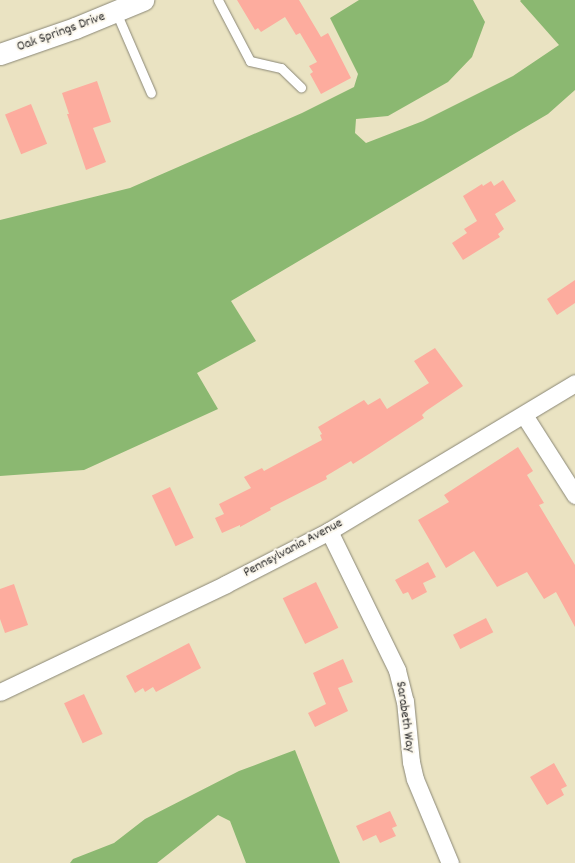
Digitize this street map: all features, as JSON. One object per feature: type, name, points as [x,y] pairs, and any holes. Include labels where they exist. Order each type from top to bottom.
[{"type":"street","name":"Oak Springs Drive","points":[[0,54],[116,12],[143,0]]},
{"type":"street","name":"Pennsylvania Avenue","points":[[0,692],[226,584],[329,531],[575,383]]},
{"type":"street","points":[[524,415],[575,495]]},
{"type":"street","name":"Sarabeth Way","points":[[329,531],[397,670],[405,701],[411,762],[415,779],[450,863]]},
{"type":"lane","points":[[218,0],[250,61],[281,68],[301,87]]},
{"type":"lane","points":[[116,12],[151,93]]},
{"type":"green space","points":[[359,0],[473,0],[485,22],[472,57],[448,82],[388,116],[356,119],[355,133],[366,143],[423,121],[513,76],[559,45],[520,1],[521,0],[575,0],[575,90],[548,114],[231,301],[256,341],[197,373],[218,409],[84,470],[0,476],[0,220],[130,188],[302,113],[354,87],[358,74],[330,18]]},
{"type":"green space","points":[[295,750],[340,863],[246,863],[230,821],[218,815],[157,863],[70,863],[73,859],[114,843],[145,819],[239,771]]},
{"type":"building","points":[[237,0],[299,0],[321,37],[328,33],[351,78],[321,94],[310,74],[313,72],[309,66],[317,62],[300,33],[296,35],[285,17],[261,32],[258,28],[255,30]]},
{"type":"building","points":[[97,81],[111,122],[93,128],[106,162],[86,170],[67,114],[69,114],[62,93]]},
{"type":"building","points":[[31,104],[47,144],[21,154],[5,114]]},
{"type":"building","points":[[503,180],[516,201],[495,214],[504,229],[498,234],[500,237],[463,260],[452,243],[467,233],[464,229],[477,221],[463,196],[482,184],[483,186],[491,181],[494,186]]},
{"type":"building","points":[[575,280],[575,303],[557,315],[547,299]]},
{"type":"building","points":[[435,348],[463,386],[426,411],[422,415],[424,418],[353,464],[351,461],[326,476],[327,479],[270,508],[271,510],[240,527],[240,525],[222,533],[215,518],[224,514],[219,504],[251,488],[244,477],[262,468],[264,471],[322,440],[320,435],[322,434],[318,427],[364,400],[368,405],[380,398],[387,409],[429,383],[414,361]]},
{"type":"building","points":[[518,447],[533,471],[527,475],[544,503],[539,505],[575,565],[575,627],[556,592],[544,599],[527,572],[497,587],[474,551],[446,568],[418,520],[449,502],[444,495]]},
{"type":"building","points":[[170,487],[194,538],[176,546],[152,495]]},
{"type":"building","points":[[428,562],[436,577],[423,583],[427,592],[412,600],[408,592],[403,594],[395,580]]},
{"type":"building","points":[[316,582],[338,628],[305,644],[283,598]]},
{"type":"building","points":[[14,584],[28,625],[5,633],[0,619],[0,589]]},
{"type":"building","points":[[486,618],[493,632],[460,649],[453,635]]},
{"type":"building","points":[[189,643],[201,668],[156,692],[153,687],[145,692],[143,688],[135,693],[126,676]]},
{"type":"building","points":[[343,659],[353,682],[338,688],[348,711],[315,727],[308,713],[326,704],[313,673]]},
{"type":"building","points":[[84,694],[103,734],[83,743],[64,703]]},
{"type":"building","points":[[554,763],[567,786],[561,789],[564,795],[547,805],[530,777]]},
{"type":"building","points":[[390,811],[397,826],[392,828],[396,836],[380,843],[376,835],[363,841],[356,826]]}]
